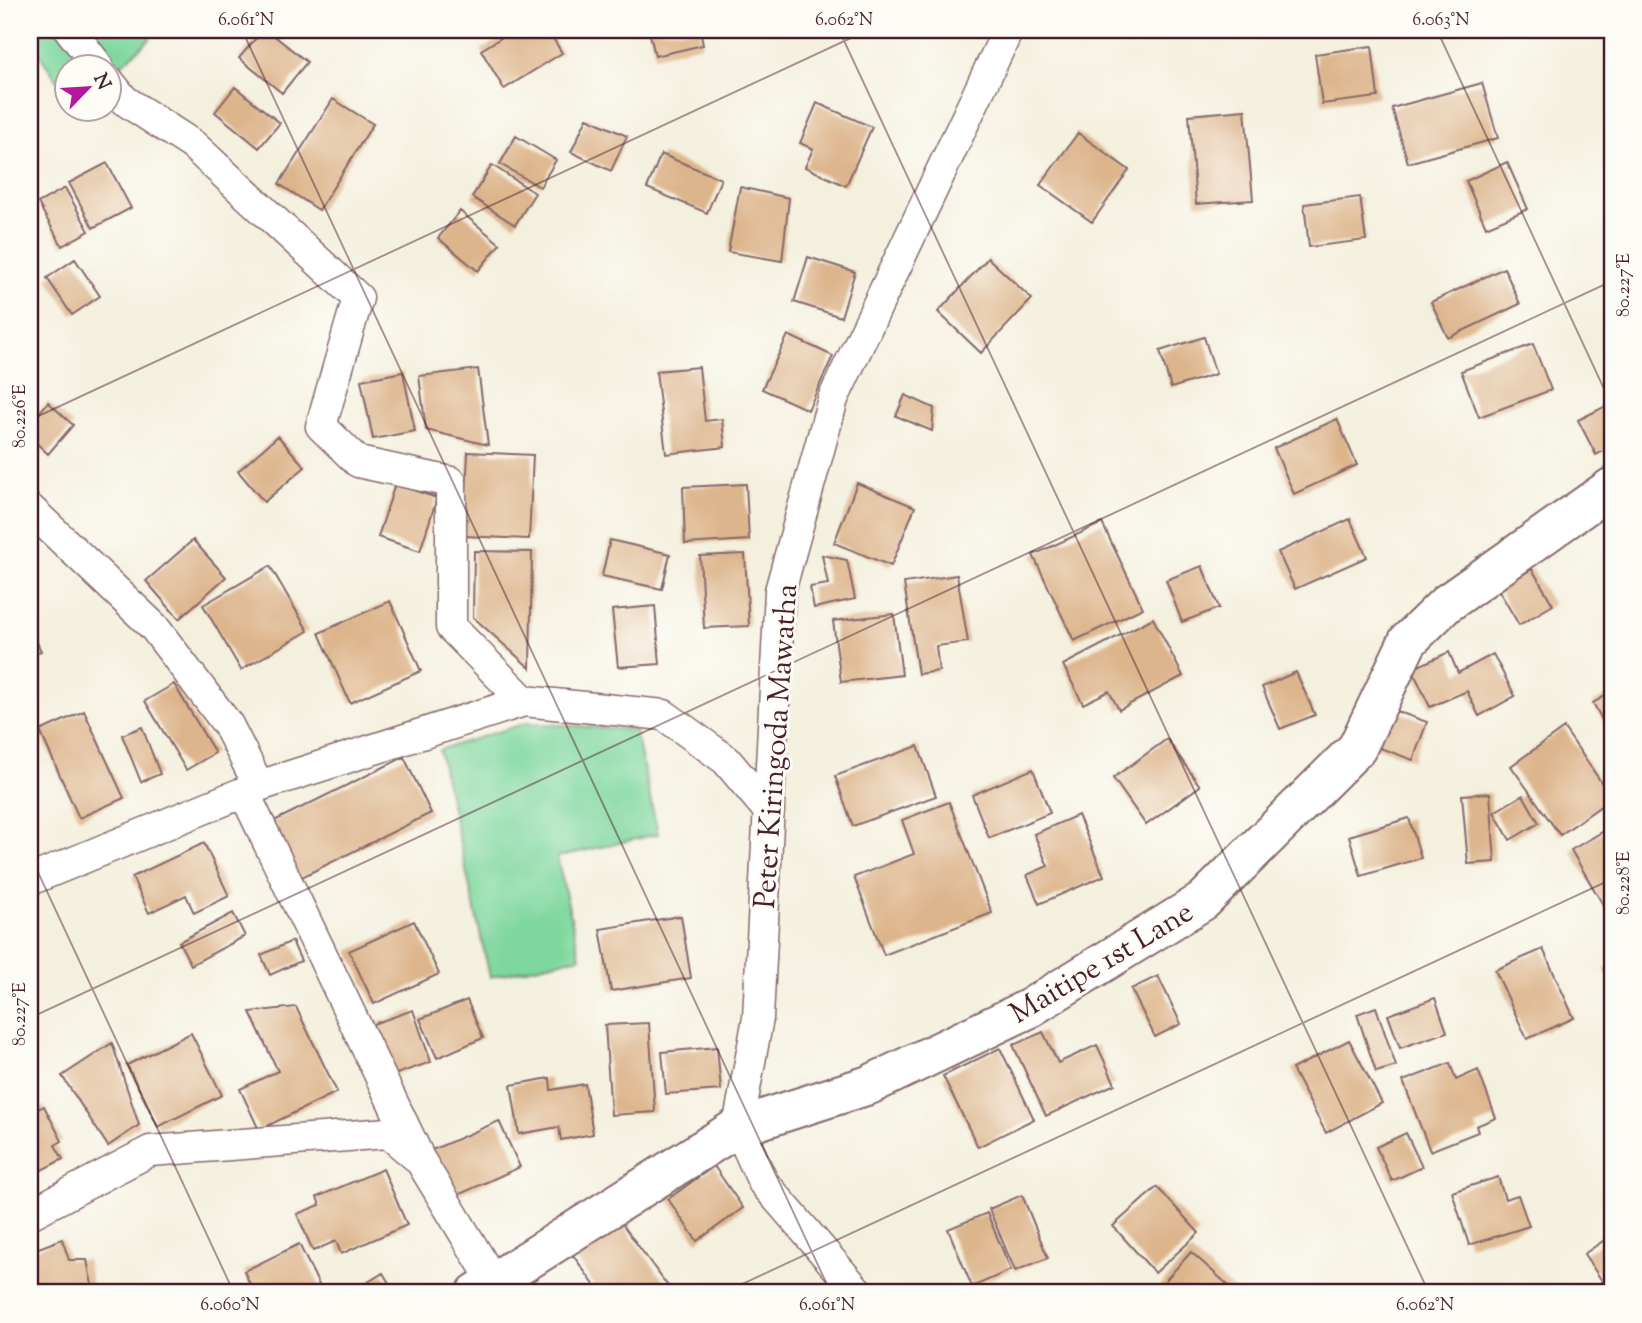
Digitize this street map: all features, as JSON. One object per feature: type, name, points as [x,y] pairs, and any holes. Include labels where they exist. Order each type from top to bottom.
[{"type":"street","points":[[70,30],[87,52]]},
{"type":"street","name":"Peter Kiringoda Mawatha","points":[[738,1127],[758,1018],[780,591],[833,400],[1008,30]]},
{"type":"street","points":[[122,98],[193,145],[358,298],[321,426],[358,463],[451,482],[451,627],[524,701]]},
{"type":"street","name":"Maitipe 1st Lane","points":[[490,1289],[738,1127],[869,1085],[1016,1015],[1203,901],[1357,748],[1408,641],[1446,604],[1612,487]]},
{"type":"street","points":[[30,509],[154,627],[228,725],[252,789],[420,1160],[490,1289]]},
{"type":"street","points":[[30,880],[252,789],[524,701],[664,715],[726,760],[769,811]]},
{"type":"street","points":[[738,1127],[763,1182],[859,1293]]},
{"type":"street","points":[[30,1214],[150,1152],[387,1133],[420,1160]]},
{"type":"green space","points":[[30,30],[150,30],[150,39],[122,64],[122,52],[52,52],[52,73],[30,41]]},
{"type":"green space","points":[[526,723],[635,730],[658,834],[557,857],[580,957],[490,977],[439,750]]},
{"type":"building","points":[[263,30],[267,30],[307,62],[282,93],[239,58]]},
{"type":"building","points":[[514,30],[548,30],[562,53],[504,89],[481,50]]},
{"type":"building","points":[[649,30],[700,30],[703,45],[655,56]]},
{"type":"building","points":[[1372,46],[1378,97],[1322,104],[1315,54]]},
{"type":"building","points":[[1482,83],[1498,138],[1408,163],[1392,108]]},
{"type":"building","points":[[235,87],[280,123],[259,148],[215,112]]},
{"type":"building","points":[[333,99],[373,124],[319,210],[279,184]]},
{"type":"building","points":[[817,103],[872,127],[846,186],[805,167],[813,149],[800,143]]},
{"type":"building","points":[[1245,110],[1253,200],[1196,204],[1189,115]]},
{"type":"building","points":[[587,118],[627,136],[611,171],[571,152]]},
{"type":"building","points":[[1078,133],[1129,170],[1092,222],[1040,185]]},
{"type":"building","points":[[516,136],[556,160],[540,187],[500,164]]},
{"type":"building","points":[[661,154],[721,179],[707,213],[647,188]]},
{"type":"building","points":[[1507,162],[1528,209],[1486,227],[1466,181]]},
{"type":"building","points":[[107,163],[131,208],[93,228],[69,183]]},
{"type":"building","points":[[492,165],[535,193],[515,225],[472,197]]},
{"type":"building","points":[[740,187],[789,198],[782,261],[728,252]]},
{"type":"building","points":[[65,188],[89,231],[62,246],[38,203]]},
{"type":"building","points":[[1360,197],[1366,240],[1309,247],[1304,204]]},
{"type":"building","points":[[460,211],[500,244],[478,271],[438,238]]},
{"type":"building","points":[[808,257],[855,272],[841,317],[794,302]]},
{"type":"building","points":[[988,258],[1032,299],[981,353],[938,312]]},
{"type":"building","points":[[75,259],[100,296],[72,315],[47,278]]},
{"type":"building","points":[[1504,268],[1520,304],[1448,338],[1431,302]]},
{"type":"building","points":[[788,335],[833,356],[808,410],[762,389]]},
{"type":"building","points":[[1204,337],[1216,374],[1171,388],[1160,351]]},
{"type":"building","points":[[1533,344],[1551,390],[1479,417],[1461,371]]},
{"type":"building","points":[[699,367],[705,421],[722,419],[725,447],[666,454],[656,371]]},
{"type":"building","points":[[478,369],[488,445],[426,430],[419,376]]},
{"type":"building","points":[[403,372],[415,431],[373,439],[361,380]]},
{"type":"building","points":[[905,395],[934,408],[932,431],[896,416]]},
{"type":"building","points":[[48,402],[73,425],[48,454],[30,437],[30,424]]},
{"type":"building","points":[[1612,403],[1612,447],[1596,455],[1578,420]]},
{"type":"building","points":[[1337,419],[1357,465],[1294,494],[1274,448]]},
{"type":"building","points":[[278,436],[305,467],[264,502],[238,471]]},
{"type":"building","points":[[468,452],[533,455],[529,539],[464,536]]},
{"type":"building","points":[[857,483],[915,507],[891,566],[834,543]]},
{"type":"building","points":[[395,484],[437,498],[420,551],[378,537]]},
{"type":"building","points":[[746,484],[749,540],[685,544],[683,487]]},
{"type":"building","points":[[1350,519],[1367,557],[1295,589],[1278,552]]},
{"type":"building","points":[[1102,523],[1143,608],[1074,641],[1033,555]]},
{"type":"building","points":[[193,540],[226,577],[179,619],[146,581]]},
{"type":"building","points":[[610,540],[670,554],[662,589],[602,576]]},
{"type":"building","points":[[474,551],[532,552],[530,668],[473,617]]},
{"type":"building","points":[[745,554],[749,626],[704,628],[700,556]]},
{"type":"building","points":[[822,555],[847,560],[855,599],[814,608],[810,587],[828,584]]},
{"type":"building","points":[[270,566],[308,631],[241,670],[203,605]]},
{"type":"building","points":[[1202,566],[1219,608],[1182,622],[1166,580]]},
{"type":"building","points":[[1532,569],[1553,605],[1519,625],[1498,589]]},
{"type":"building","points":[[957,575],[968,642],[936,646],[939,671],[918,674],[904,583]]},
{"type":"building","points":[[390,601],[421,671],[350,703],[319,633]]},
{"type":"building","points":[[655,606],[660,664],[618,667],[612,610]]},
{"type":"building","points":[[894,614],[902,675],[841,682],[833,621]]},
{"type":"building","points":[[1153,618],[1183,676],[1119,710],[1109,691],[1083,704],[1063,665]]},
{"type":"building","points":[[30,627],[41,651],[30,656]]},
{"type":"building","points":[[1449,652],[1458,673],[1493,654],[1515,696],[1479,716],[1467,691],[1430,707],[1412,669]]},
{"type":"building","points":[[1296,672],[1315,715],[1280,729],[1262,687]]},
{"type":"building","points":[[174,684],[215,753],[186,770],[145,701]]},
{"type":"building","points":[[1612,692],[1612,738],[1593,703]]},
{"type":"building","points":[[1379,705],[1427,722],[1413,760],[1366,743]]},
{"type":"building","points":[[84,711],[124,798],[79,818],[40,731]]},
{"type":"building","points":[[142,727],[160,774],[141,782],[122,735]]},
{"type":"building","points":[[1564,728],[1612,798],[1560,835],[1511,766]]},
{"type":"building","points":[[1167,739],[1200,786],[1146,825],[1113,778]]},
{"type":"building","points":[[918,746],[936,796],[853,826],[835,776]]},
{"type":"building","points":[[404,757],[431,813],[300,878],[272,822]]},
{"type":"building","points":[[1033,769],[1050,813],[989,838],[972,795]]},
{"type":"building","points":[[1490,793],[1495,862],[1468,864],[1462,795]]},
{"type":"building","points":[[1523,795],[1539,823],[1510,840],[1494,812]]},
{"type":"building","points":[[949,802],[992,913],[884,955],[854,877],[914,854],[902,820]]},
{"type":"building","points":[[1078,815],[1104,876],[1039,904],[1027,875],[1048,866],[1034,834]]},
{"type":"building","points":[[1409,818],[1421,858],[1361,876],[1349,836]]},
{"type":"building","points":[[1611,827],[1612,829],[1612,920],[1571,850]]},
{"type":"building","points":[[204,843],[229,896],[194,913],[186,895],[149,913],[132,877]]},
{"type":"building","points":[[233,913],[245,936],[191,965],[179,942]]},
{"type":"building","points":[[681,916],[691,978],[611,991],[600,929]]},
{"type":"building","points":[[414,921],[439,974],[374,1004],[349,951]]},
{"type":"building","points":[[292,941],[301,961],[270,975],[261,955]]},
{"type":"building","points":[[1543,949],[1574,1018],[1527,1039],[1495,970]]},
{"type":"building","points":[[1612,964],[1612,984],[1604,969]]},
{"type":"building","points":[[1158,976],[1181,1024],[1155,1037],[1131,989]]},
{"type":"building","points":[[1435,998],[1447,1032],[1400,1048],[1388,1015]]},
{"type":"building","points":[[467,1000],[483,1038],[437,1058],[420,1019]]},
{"type":"building","points":[[296,1007],[337,1092],[259,1130],[240,1089],[278,1071],[250,1012]]},
{"type":"building","points":[[1376,1007],[1396,1066],[1376,1072],[1357,1014]]},
{"type":"building","points":[[413,1010],[431,1062],[388,1077],[370,1025]]},
{"type":"building","points":[[649,1023],[655,1112],[611,1115],[605,1025]]},
{"type":"building","points":[[1043,1032],[1058,1063],[1097,1045],[1115,1084],[1046,1116],[1013,1045]]},
{"type":"building","points":[[191,1033],[222,1095],[158,1127],[127,1065]]},
{"type":"building","points":[[1349,1040],[1382,1103],[1326,1133],[1292,1069]]},
{"type":"building","points":[[112,1043],[139,1125],[108,1146],[62,1076]]},
{"type":"building","points":[[717,1047],[721,1090],[666,1094],[662,1052]]},
{"type":"building","points":[[1000,1048],[1034,1119],[978,1147],[943,1076]]},
{"type":"building","points":[[1450,1063],[1456,1080],[1478,1070],[1496,1118],[1476,1126],[1478,1132],[1430,1151],[1403,1081]]},
{"type":"building","points":[[550,1078],[551,1090],[585,1084],[593,1134],[561,1140],[559,1127],[519,1134],[511,1085]]},
{"type":"building","points":[[30,1099],[36,1110],[44,1106],[62,1141],[55,1145],[63,1159],[30,1176]]},
{"type":"building","points":[[499,1121],[520,1167],[447,1200],[425,1153]]},
{"type":"building","points":[[1406,1133],[1422,1167],[1392,1181],[1376,1147]]},
{"type":"building","points":[[714,1166],[743,1208],[697,1241],[668,1199]]},
{"type":"building","points":[[383,1169],[407,1225],[341,1254],[336,1241],[313,1251],[297,1214],[320,1205],[317,1197]]},
{"type":"building","points":[[1498,1177],[1505,1199],[1518,1195],[1529,1226],[1469,1245],[1452,1192]]},
{"type":"building","points":[[1157,1187],[1199,1233],[1155,1273],[1113,1226]]},
{"type":"building","points":[[1022,1195],[1048,1258],[1015,1271],[989,1209]]},
{"type":"building","points":[[987,1213],[1011,1270],[972,1287],[948,1229]]},
{"type":"building","points":[[617,1217],[673,1293],[600,1293],[570,1251]]},
{"type":"building","points":[[1612,1235],[1612,1293],[1610,1293],[1584,1254]]},
{"type":"building","points":[[62,1239],[69,1260],[87,1260],[93,1290],[75,1293],[30,1293],[30,1271],[36,1249]]},
{"type":"building","points":[[299,1244],[321,1289],[313,1293],[251,1293],[253,1291],[244,1271]]},
{"type":"building","points":[[1191,1252],[1237,1293],[1154,1293]]},
{"type":"building","points":[[383,1273],[395,1293],[357,1293],[355,1290]]}]
